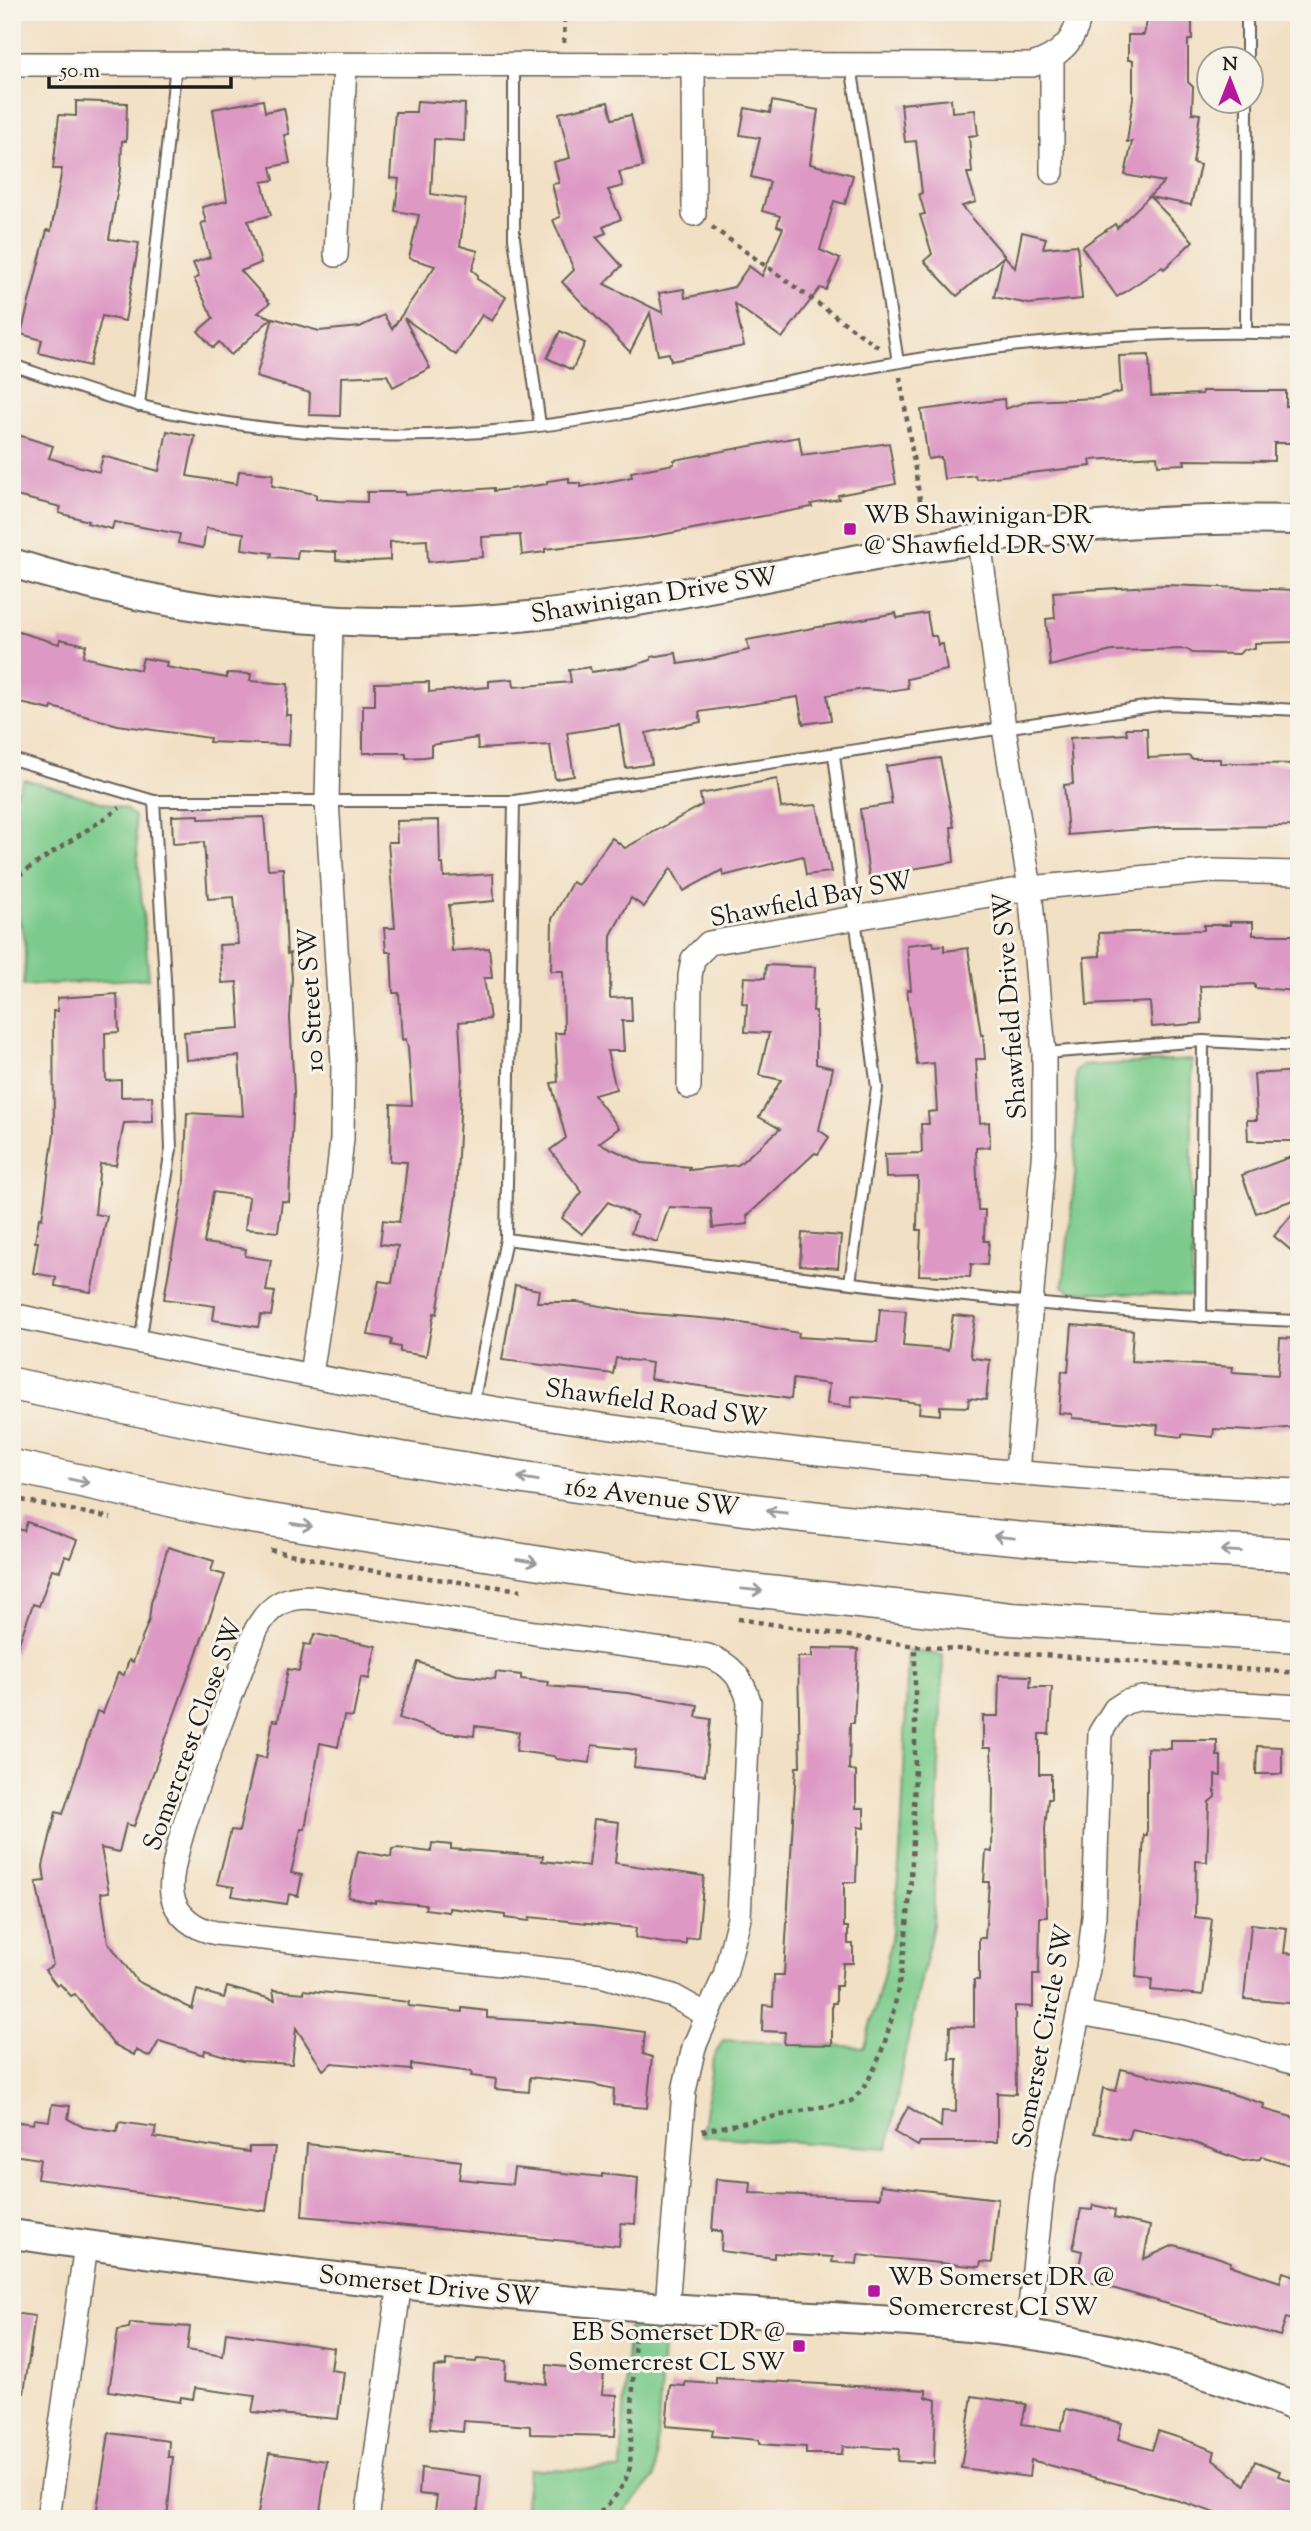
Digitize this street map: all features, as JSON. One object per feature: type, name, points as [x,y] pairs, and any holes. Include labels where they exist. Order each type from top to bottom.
[{"type":"main road","name":"162 Avenue SW","points":[[12,1384],[375,1455],[645,1497],[1026,1539],[1299,1555]]},
{"type":"main road","points":[[12,1466],[239,1515],[617,1575],[1011,1619],[1299,1636]]},
{"type":"street","points":[[12,64],[1032,65],[1052,58],[1074,34],[1080,12]]},
{"type":"street","points":[[1052,58],[1052,172]]},
{"type":"street","points":[[336,255],[345,65]]},
{"type":"street","points":[[693,66],[694,214]]},
{"type":"street","name":"Shawinigan Drive SW","points":[[12,564],[66,580],[180,604],[261,616],[331,620],[458,621],[530,615],[979,540],[1130,524],[1299,520]]},
{"type":"street","name":"Shawfield Drive SW","points":[[979,540],[1004,729],[1030,888],[1044,1053],[1044,1147],[1017,1472]]},
{"type":"street","name":"10 Street SW","points":[[311,1374],[329,1257],[342,1139],[343,1062],[327,800],[331,620]]},
{"type":"street","points":[[1030,888],[1213,871],[1299,873]]},
{"type":"street","name":"Shawfield Bay SW","points":[[689,1087],[690,975],[699,950],[725,938],[1030,888]]},
{"type":"street","name":"Shawfield Road SW","points":[[12,1315],[140,1342],[473,1404],[726,1442],[1017,1472],[1299,1492]]},
{"type":"street","name":"Somercrest Close SW","points":[[667,2307],[681,2129],[690,2064],[735,1944],[743,1882],[749,1701],[745,1687],[733,1669],[708,1656],[536,1633],[318,1598],[286,1599],[271,1608],[256,1630],[177,1848],[172,1894],[184,1918],[198,1928],[216,1933],[601,1975],[673,1996],[707,2015]]},
{"type":"street","name":"Somerset Circle SW","points":[[1027,2335],[1044,2176],[1080,2013],[1094,1916],[1100,1733],[1115,1709],[1126,1702],[1142,1698],[1299,1707]]},
{"type":"street","points":[[1080,2013],[1182,2032],[1299,2064]]},
{"type":"street","name":"Somerset Drive SW","points":[[12,2234],[400,2283],[636,2306],[921,2323],[1027,2335],[1156,2362],[1299,2408]]},
{"type":"street","points":[[48,2519],[86,2245]]},
{"type":"street","points":[[367,2519],[400,2283]]},
{"type":"lane","points":[[1247,12],[1247,46]]},
{"type":"lane","points":[[139,405],[176,64]]},
{"type":"lane","points":[[513,65],[514,238],[540,425]]},
{"type":"lane","points":[[851,66],[898,362]]},
{"type":"lane","points":[[1246,332],[1247,116]]},
{"type":"lane","points":[[12,365],[139,405],[251,426],[354,434],[481,432],[540,425],[898,362],[1064,342],[1246,332],[1299,334]]},
{"type":"lane","points":[[12,759],[154,801],[514,801],[1165,704],[1299,709]]},
{"type":"lane","points":[[834,755],[877,1088],[850,1282]]},
{"type":"lane","points":[[140,1342],[171,1150],[154,801]]},
{"type":"lane","points":[[473,1404],[506,1239],[514,801]]},
{"type":"lane","points":[[1201,1317],[1203,1041]]},
{"type":"lane","points":[[1044,1053],[1203,1041],[1299,1046]]},
{"type":"lane","points":[[506,1239],[1032,1304],[1201,1317],[1299,1321]]},
{"type":"path","points":[[694,214],[898,362],[924,525]]},
{"type":"path","points":[[12,883],[22,873],[127,803],[154,801]]},
{"type":"path","points":[[681,2129],[702,2131],[852,2101],[864,2090],[877,2067],[907,1943],[914,1805],[915,1646]]},
{"type":"path","points":[[593,2519],[616,2498],[625,2484],[630,2467],[636,2306]]},
{"type":"green space","points":[[24,779],[125,809],[134,816],[149,978],[23,986],[24,936],[12,910],[12,800]]},
{"type":"green space","points":[[1192,1060],[1192,1296],[1070,1291],[1063,1286],[1075,1174],[1076,1072],[1081,1066]]},
{"type":"green space","points":[[908,1650],[943,1655],[933,1925],[904,2057],[888,2148],[702,2136],[713,2058],[723,2040],[864,2047],[888,1954],[897,1889]]},
{"type":"green space","points":[[628,2327],[664,2329],[655,2477],[618,2519],[523,2519],[529,2469],[621,2470]]},
{"type":"building","points":[[1149,12],[1190,12],[1192,40],[1188,40],[1188,82],[1193,87],[1192,113],[1200,116],[1193,163],[1200,165],[1191,205],[1150,197],[1193,241],[1164,269],[1162,267],[1117,297],[1082,247],[1115,224],[1117,228],[1164,182],[1125,175],[1132,142],[1127,142],[1133,98],[1133,60],[1128,60],[1128,35],[1144,35]]},
{"type":"building","points":[[951,99],[952,112],[975,110],[978,135],[969,136],[972,173],[967,173],[976,202],[962,206],[1015,268],[1022,232],[1046,238],[1043,248],[1077,245],[1082,299],[1029,304],[994,297],[1003,257],[957,296],[924,261],[932,254],[920,215],[925,214],[919,194],[922,193],[916,141],[905,142],[901,104]]},
{"type":"building","points":[[263,100],[265,112],[284,108],[289,134],[284,135],[290,163],[271,167],[274,180],[262,182],[271,215],[248,221],[261,263],[241,271],[270,303],[258,313],[272,318],[231,355],[219,342],[213,348],[198,331],[213,318],[194,279],[199,277],[193,263],[210,257],[201,223],[206,222],[202,207],[227,201],[213,109]]},
{"type":"building","points":[[76,101],[127,103],[126,141],[122,141],[121,170],[109,239],[139,243],[125,321],[102,316],[89,366],[39,353],[42,340],[21,334],[47,230],[51,231],[62,169],[53,169],[59,115],[76,116]]},
{"type":"building","points":[[417,101],[465,104],[464,141],[434,139],[431,194],[466,199],[460,246],[478,251],[472,270],[478,275],[477,279],[506,297],[492,321],[482,315],[456,355],[404,318],[430,368],[393,387],[387,375],[341,377],[340,416],[309,415],[310,393],[256,377],[273,318],[319,331],[360,327],[384,315],[392,329],[435,266],[409,258],[419,215],[395,211],[399,179],[390,178],[395,112],[416,112]]},
{"type":"building","points":[[772,101],[818,110],[810,164],[853,175],[845,204],[834,201],[820,250],[840,259],[826,290],[820,288],[782,338],[735,304],[744,346],[671,361],[669,353],[658,355],[650,313],[630,352],[562,282],[574,270],[553,220],[560,217],[552,184],[559,183],[554,162],[570,158],[559,113],[608,102],[612,119],[631,115],[643,167],[619,172],[623,186],[608,190],[621,219],[603,227],[606,233],[596,237],[622,266],[604,284],[663,313],[659,293],[684,289],[685,298],[734,287],[749,266],[762,276],[783,228],[777,226],[780,216],[762,211],[770,182],[751,177],[760,138],[740,135],[745,108],[770,113]]},
{"type":"building","points":[[560,331],[585,343],[572,370],[547,358]]},
{"type":"building","points":[[1149,355],[1151,396],[1202,394],[1202,391],[1286,391],[1286,406],[1299,406],[1299,443],[1274,443],[1274,461],[1184,460],[1185,464],[1158,465],[1157,456],[1090,460],[1091,466],[976,479],[975,475],[944,479],[941,457],[928,459],[921,410],[1004,399],[1005,409],[1029,401],[1097,398],[1121,392],[1119,356]]},
{"type":"building","points":[[167,431],[195,436],[187,476],[237,484],[239,471],[273,474],[272,486],[316,494],[316,499],[338,501],[367,502],[367,492],[405,492],[405,495],[494,488],[494,491],[547,484],[547,481],[569,478],[569,483],[581,483],[581,487],[632,477],[631,472],[674,464],[674,460],[799,437],[802,455],[889,443],[896,484],[838,495],[839,499],[811,504],[812,507],[644,538],[545,549],[545,552],[522,555],[520,535],[482,537],[483,557],[428,562],[427,540],[390,542],[390,560],[336,560],[336,552],[298,550],[297,559],[271,557],[272,553],[242,549],[244,533],[206,528],[203,548],[178,543],[180,534],[114,522],[112,529],[59,513],[61,507],[12,495],[12,433],[53,446],[49,458],[99,472],[103,456],[159,471]]},
{"type":"building","points":[[1167,585],[1295,590],[1298,642],[1255,643],[1255,649],[1244,649],[1239,654],[1192,653],[1187,649],[1112,651],[1050,666],[1046,619],[1055,618],[1053,592]]},
{"type":"building","points":[[896,613],[897,618],[927,613],[931,636],[936,636],[938,645],[943,644],[947,670],[907,679],[908,688],[889,691],[864,689],[827,695],[831,720],[803,724],[798,697],[699,712],[701,722],[646,733],[652,764],[626,768],[619,725],[567,733],[574,776],[555,779],[550,745],[478,749],[477,738],[431,745],[431,756],[424,757],[406,758],[406,753],[363,753],[363,705],[375,705],[375,683],[429,682],[429,692],[489,687],[489,681],[513,679],[514,687],[571,682],[569,670],[590,667],[591,672],[632,666],[651,660],[651,657],[676,653],[678,664],[716,658],[749,650],[747,640]]},
{"type":"building","points":[[12,630],[59,644],[60,639],[86,645],[83,657],[140,670],[143,658],[167,662],[166,667],[227,678],[227,673],[251,674],[250,681],[288,684],[286,715],[291,715],[289,745],[209,742],[210,738],[118,725],[52,707],[51,710],[12,701]]},
{"type":"building","points":[[1126,728],[1147,728],[1148,758],[1190,756],[1191,759],[1220,759],[1220,763],[1299,764],[1299,826],[1168,827],[1068,835],[1064,785],[1073,784],[1070,738],[1127,734]]},
{"type":"building","points":[[940,758],[954,827],[951,827],[954,862],[869,876],[860,809],[892,804],[886,766]]},
{"type":"building","points":[[777,779],[781,808],[817,805],[831,872],[806,875],[803,856],[723,876],[722,870],[684,891],[671,868],[644,907],[631,898],[611,935],[610,998],[631,997],[632,1021],[622,1021],[624,1051],[607,1051],[616,1089],[594,1095],[619,1128],[599,1143],[642,1163],[690,1167],[689,1170],[738,1165],[780,1129],[759,1117],[781,1080],[759,1075],[769,1033],[745,1032],[747,1004],[742,1003],[744,977],[765,978],[766,965],[815,967],[813,1011],[816,1011],[816,1064],[833,1068],[819,1130],[829,1137],[818,1154],[815,1153],[747,1216],[748,1224],[713,1228],[711,1209],[669,1207],[657,1242],[631,1233],[637,1216],[608,1202],[582,1234],[562,1218],[582,1192],[550,1150],[566,1138],[551,1083],[558,1082],[555,1033],[564,1033],[563,971],[551,971],[552,919],[572,882],[578,885],[612,838],[625,848],[702,805],[700,794]]},
{"type":"building","points":[[199,815],[199,819],[264,817],[268,869],[283,868],[287,954],[290,953],[292,978],[290,1018],[294,1092],[289,1202],[282,1201],[278,1232],[245,1229],[249,1197],[213,1192],[204,1243],[246,1249],[245,1256],[271,1260],[266,1291],[275,1292],[271,1316],[261,1315],[258,1327],[213,1320],[215,1306],[164,1299],[184,1184],[187,1113],[243,1116],[239,1056],[186,1060],[184,1032],[240,1028],[237,982],[222,983],[219,945],[238,944],[234,897],[208,899],[204,842],[173,844],[172,816]]},
{"type":"building","points":[[439,820],[440,864],[443,864],[444,877],[493,874],[494,901],[449,905],[452,951],[489,948],[492,978],[484,978],[490,1019],[459,1022],[462,1073],[456,1196],[437,1314],[434,1313],[426,1356],[400,1352],[400,1347],[391,1345],[392,1339],[368,1335],[379,1281],[392,1283],[398,1246],[380,1244],[383,1220],[399,1222],[407,1162],[390,1161],[391,1104],[412,1105],[408,1048],[406,1039],[402,1040],[399,993],[393,993],[391,952],[386,952],[384,928],[395,928],[388,842],[397,842],[396,821]]},
{"type":"building","points":[[1230,922],[1253,922],[1253,935],[1299,935],[1299,991],[1255,988],[1255,984],[1200,986],[1202,1023],[1152,1027],[1150,1002],[1087,1005],[1084,957],[1100,956],[1099,933],[1204,930],[1204,925],[1230,925]]},
{"type":"building","points":[[933,942],[934,946],[944,945],[944,951],[968,948],[983,1035],[985,1059],[976,1059],[980,1123],[989,1122],[990,1147],[976,1148],[978,1210],[985,1210],[984,1241],[989,1241],[987,1265],[971,1264],[970,1277],[919,1275],[921,1230],[917,1230],[918,1177],[886,1178],[885,1154],[922,1153],[921,1124],[929,1124],[928,1112],[937,1111],[934,1063],[917,1065],[907,990],[911,990],[907,945]]},
{"type":"building","points":[[117,994],[119,1032],[105,1033],[106,1081],[121,1080],[121,1097],[152,1096],[153,1122],[124,1123],[116,1165],[100,1164],[95,1214],[107,1216],[91,1292],[55,1286],[56,1277],[33,1273],[38,1242],[35,1242],[39,1218],[42,1219],[54,1133],[53,1011],[58,1011],[57,998]]},
{"type":"building","points":[[1299,1071],[1299,1141],[1248,1141],[1247,1120],[1257,1120],[1254,1074]]},
{"type":"building","points":[[1299,1154],[1299,1198],[1256,1213],[1242,1175]]},
{"type":"building","points":[[1299,1206],[1299,1257],[1274,1236]]},
{"type":"building","points":[[802,1233],[841,1236],[838,1268],[800,1265]]},
{"type":"building","points":[[515,1285],[539,1290],[537,1302],[578,1302],[640,1313],[724,1320],[799,1333],[798,1337],[877,1342],[880,1309],[906,1311],[903,1346],[948,1350],[953,1315],[975,1317],[970,1351],[972,1358],[990,1360],[986,1400],[969,1398],[968,1407],[940,1406],[940,1415],[919,1413],[920,1403],[879,1398],[852,1396],[851,1407],[827,1404],[829,1384],[793,1379],[791,1399],[650,1379],[652,1363],[616,1358],[613,1374],[502,1360]]},
{"type":"building","points":[[1072,1325],[1133,1330],[1131,1361],[1233,1367],[1232,1372],[1278,1375],[1280,1338],[1299,1339],[1299,1427],[1251,1431],[1214,1429],[1213,1437],[1182,1434],[1182,1437],[1157,1434],[1158,1425],[1072,1418],[1072,1414],[1059,1413],[1062,1371],[1068,1372]]},
{"type":"building","points":[[27,1522],[77,1540],[70,1558],[65,1556],[60,1571],[52,1569],[39,1606],[33,1604],[15,1654],[12,1653],[12,1527],[24,1531]]},
{"type":"building","points":[[168,1547],[214,1561],[211,1571],[225,1575],[134,1826],[126,1824],[119,1852],[101,1848],[109,1892],[101,1893],[108,1942],[137,1981],[192,2009],[197,1990],[224,1998],[227,1987],[275,2000],[273,1990],[304,1993],[304,1990],[409,2002],[408,2006],[462,2012],[462,2008],[487,2011],[487,2018],[593,2025],[645,2032],[643,2054],[652,2057],[647,2108],[613,2105],[614,2089],[592,2084],[530,2077],[529,2092],[495,2089],[496,2079],[471,2076],[472,2072],[411,2064],[411,2070],[332,2063],[323,2070],[296,2028],[292,2064],[242,2061],[205,2050],[204,2055],[159,2041],[150,2057],[136,2050],[134,2055],[113,2044],[75,1994],[71,1996],[60,1984],[57,1986],[45,1970],[53,1965],[36,1882],[45,1881],[43,1866],[56,1812],[63,1814],[97,1711],[103,1713],[118,1673],[124,1675],[129,1660],[133,1662],[149,1620],[151,1603]]},
{"type":"building","points":[[315,1634],[376,1646],[369,1679],[361,1677],[353,1717],[344,1716],[338,1747],[320,1743],[305,1829],[301,1829],[291,1873],[302,1875],[298,1896],[289,1894],[287,1904],[232,1896],[234,1887],[217,1884],[231,1830],[239,1831],[256,1756],[266,1758],[273,1720],[278,1721],[288,1669],[299,1671],[304,1644],[310,1645]]},
{"type":"building","points":[[812,1648],[858,1649],[854,1723],[850,1723],[849,1769],[856,1772],[856,1808],[864,1808],[864,1828],[858,1827],[856,1882],[844,1882],[844,1927],[848,1927],[848,1944],[853,1944],[853,1963],[843,1963],[841,1986],[836,1986],[836,2003],[832,2003],[832,2045],[784,2044],[785,2032],[762,2031],[763,2005],[773,2006],[774,1975],[784,1975],[796,1767],[800,1767],[798,1657],[812,1657]]},
{"type":"building","points":[[418,1662],[456,1675],[495,1679],[496,1672],[521,1675],[521,1679],[549,1682],[548,1686],[627,1693],[698,1705],[696,1717],[711,1719],[705,1775],[634,1767],[636,1750],[592,1745],[590,1763],[557,1759],[553,1756],[516,1751],[519,1732],[475,1726],[474,1736],[439,1732],[399,1718]]},
{"type":"building","points":[[999,1675],[1031,1676],[1030,1687],[1052,1687],[1049,1734],[1039,1734],[1039,1774],[1051,1774],[1051,1799],[1048,1799],[1045,1829],[1047,1917],[1040,1917],[1039,1974],[1033,1974],[1033,2007],[1015,2006],[1016,2094],[997,2093],[997,2142],[920,2142],[918,2146],[894,2132],[908,2107],[941,2127],[942,2111],[956,2112],[957,2059],[949,2059],[950,2026],[974,2027],[974,1980],[979,1980],[979,1938],[985,1938],[989,1882],[984,1882],[986,1851],[992,1852],[991,1748],[983,1748],[983,1716],[998,1716]]},
{"type":"building","points":[[1171,1740],[1217,1740],[1217,1756],[1221,1756],[1221,1776],[1215,1775],[1215,1797],[1209,1802],[1207,1862],[1196,1861],[1195,1917],[1212,1919],[1203,1995],[1151,1990],[1152,1979],[1136,1977],[1144,1835],[1147,1835],[1147,1748],[1171,1749]]},
{"type":"building","points":[[1257,1746],[1282,1747],[1282,1774],[1256,1774]]},
{"type":"building","points":[[594,1819],[619,1822],[615,1863],[704,1876],[698,1937],[686,1939],[686,1944],[664,1943],[635,1938],[636,1928],[530,1917],[529,1921],[505,1918],[505,1915],[449,1908],[449,1912],[425,1909],[426,1905],[375,1900],[375,1903],[348,1897],[358,1851],[391,1857],[392,1849],[397,1848],[431,1852],[432,1843],[451,1845],[451,1849],[543,1856],[542,1861],[589,1866]]},
{"type":"building","points":[[1251,1924],[1287,1928],[1284,1953],[1299,1954],[1299,2004],[1244,1999]]},
{"type":"building","points":[[1121,2069],[1232,2094],[1264,2104],[1263,2109],[1299,2119],[1299,2168],[1261,2156],[1260,2159],[1243,2161],[1192,2142],[1132,2129],[1129,2140],[1094,2133],[1103,2088],[1116,2091]]},
{"type":"building","points":[[52,2104],[70,2106],[68,2119],[83,2127],[117,2132],[119,2122],[156,2127],[154,2137],[183,2142],[249,2152],[249,2147],[275,2147],[266,2211],[37,2179],[40,2159],[12,2155],[12,2121],[33,2124],[34,2119],[49,2121]]},
{"type":"building","points":[[307,2144],[461,2161],[459,2179],[512,2184],[514,2168],[638,2178],[635,2224],[621,2223],[619,2246],[302,2216]]},
{"type":"building","points":[[716,2179],[751,2182],[750,2193],[880,2198],[881,2185],[998,2199],[992,2263],[981,2262],[980,2267],[858,2255],[857,2264],[832,2262],[833,2257],[774,2253],[774,2258],[721,2251],[722,2231],[712,2231]]},
{"type":"building","points":[[1093,2205],[1115,2210],[1114,2218],[1150,2226],[1144,2259],[1174,2245],[1214,2256],[1231,2262],[1230,2265],[1280,2282],[1283,2272],[1299,2277],[1299,2322],[1286,2318],[1280,2336],[1077,2278],[1082,2251],[1073,2249],[1081,2209],[1092,2210]]},
{"type":"building","points":[[12,2313],[35,2316],[24,2393],[12,2392]]},
{"type":"building","points":[[130,2323],[190,2327],[187,2350],[223,2356],[226,2332],[334,2348],[331,2370],[344,2372],[338,2419],[252,2412],[255,2396],[195,2388],[193,2399],[181,2397],[180,2402],[109,2391],[118,2330],[129,2328]]},
{"type":"building","points":[[477,2359],[506,2361],[505,2379],[546,2384],[547,2365],[604,2371],[602,2394],[617,2395],[615,2436],[530,2434],[530,2426],[464,2421],[463,2432],[430,2429],[434,2367],[446,2366],[446,2360],[476,2362]]},
{"type":"building","points":[[716,2378],[926,2390],[926,2397],[936,2400],[934,2463],[898,2461],[899,2449],[843,2446],[842,2454],[806,2454],[806,2447],[759,2444],[759,2440],[712,2436],[713,2430],[666,2426],[670,2385],[685,2386],[685,2382],[716,2384]]},
{"type":"building","points":[[972,2396],[1026,2404],[1022,2424],[1061,2430],[1066,2409],[1122,2423],[1118,2439],[1152,2450],[1158,2431],[1183,2439],[1215,2451],[1213,2459],[1245,2485],[1255,2461],[1280,2471],[1278,2476],[1299,2484],[1299,2519],[1220,2519],[1222,2515],[1176,2500],[1031,2460],[1029,2477],[961,2468]]},
{"type":"building","points":[[109,2433],[169,2441],[168,2457],[173,2457],[167,2519],[96,2515]]},
{"type":"building","points":[[269,2453],[327,2461],[319,2519],[257,2519]]},
{"type":"building","points":[[421,2468],[481,2476],[477,2519],[434,2519],[437,2496],[419,2494]]},
{"type":"place","name":"WB Shawinigan DR @ Shawfield DR SW","points":[[850,529]]},
{"type":"place","name":"WB Somerset DR @ Somercrest CI SW","points":[[874,2291]]},
{"type":"place","name":"EB Somerset DR @ Somercrest CL SW","points":[[799,2346]]}]
